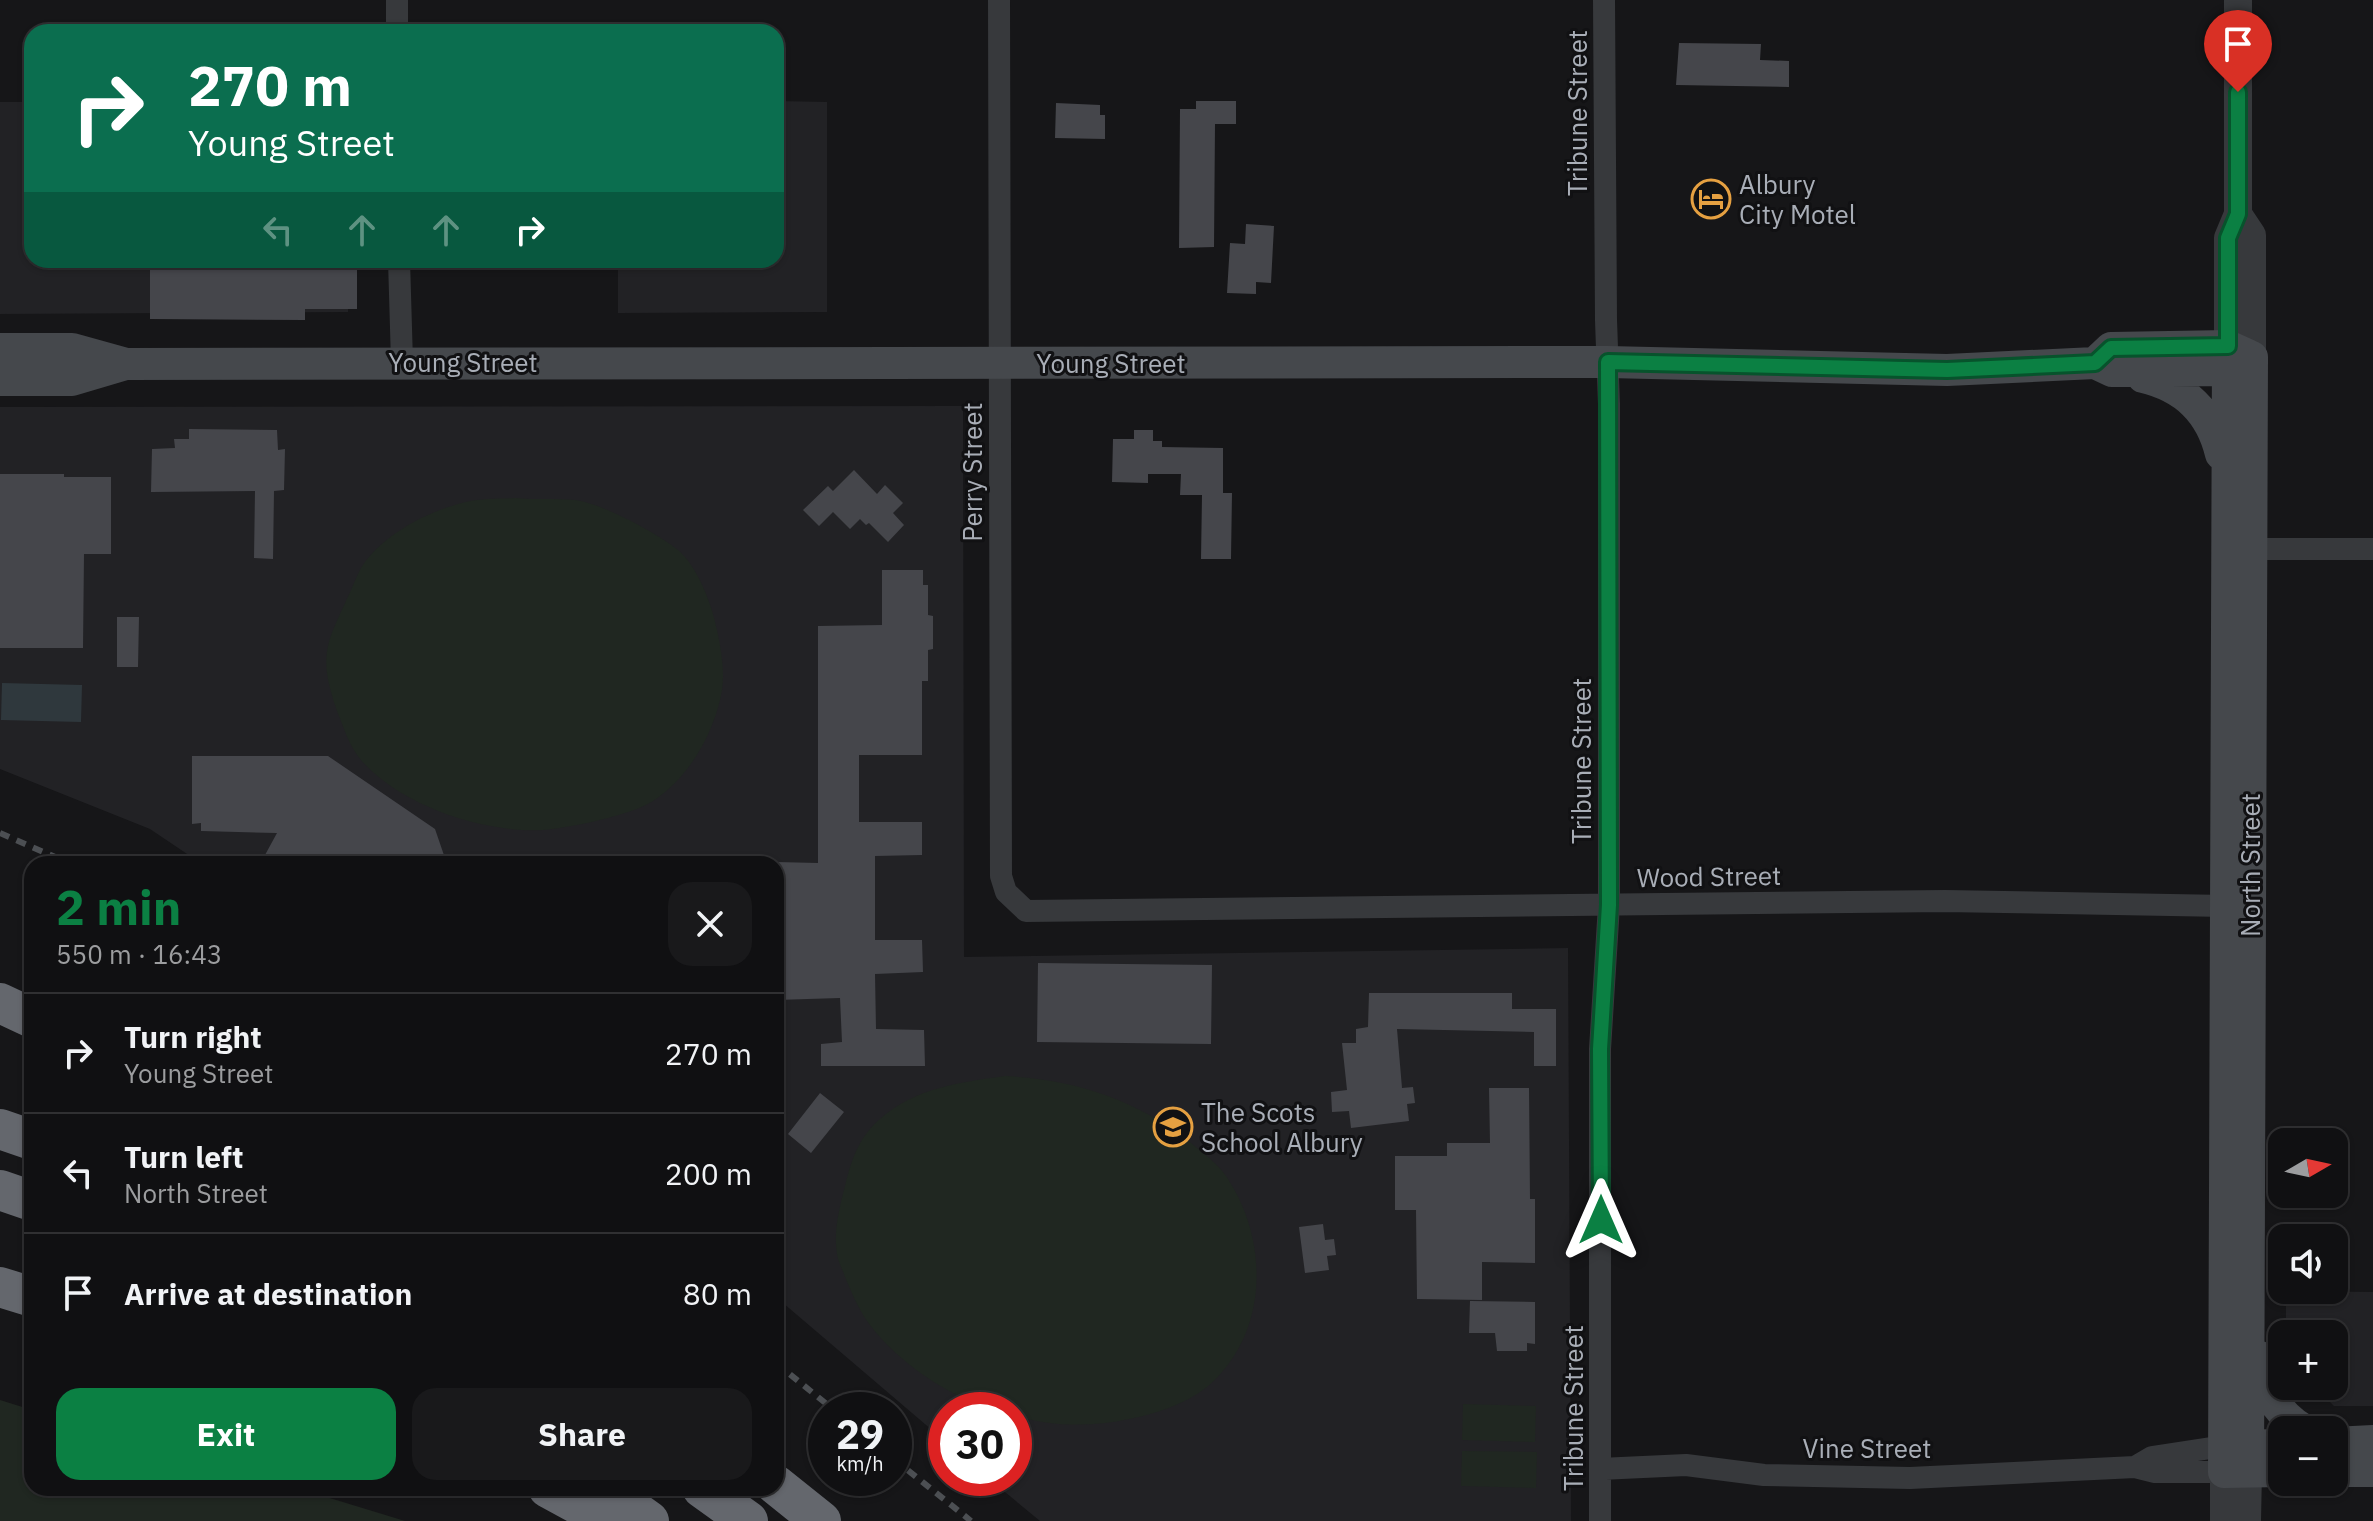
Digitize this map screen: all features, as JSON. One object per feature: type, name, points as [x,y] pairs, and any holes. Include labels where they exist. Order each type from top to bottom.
[{"type":"highway","points":[[0,1003],[24,1014]]},
{"type":"highway","points":[[0,1129],[24,1137]]},
{"type":"highway","points":[[0,1190],[24,1198]]},
{"type":"highway","points":[[0,1287],[24,1294]]},
{"type":"highway","points":[[784,1491],[821,1521]]},
{"type":"highway","points":[[563,1496],[609,1521]]},
{"type":"highway","points":[[614,1496],[649,1521]]},
{"type":"highway","points":[[713,1496],[748,1521]]},
{"type":"main road","name":"Young Street","points":[[0,349],[72,349],[126,364],[1608,362],[1947,370],[2104,367],[2236,357]]},
{"type":"main road","name":"North Street","points":[[2236,357],[2227,484],[2226,906],[2236,1458]]},
{"type":"main road","name":"North Street","points":[[2236,357],[2252,549],[2250,1281],[2236,1458]]},
{"type":"main road","name":"Young Street","points":[[0,380],[72,380],[126,364]]},
{"type":"main road","points":[[2104,367],[2165,383],[2192,400],[2216,435],[2227,484]]},
{"type":"main road","points":[[2250,1281],[2263,1382],[2284,1416]]},
{"type":"main road","points":[[2236,1458],[2268,1449]]},
{"type":"main road","points":[[2236,1458],[2268,1467]]},
{"type":"main road","points":[[2348,1471],[2373,1471]]},
{"type":"street","points":[[397,0],[397,24]]},
{"type":"street","name":"Perry Street","points":[[999,0],[1001,876],[1006,892],[1026,911],[1049,913]]},
{"type":"street","name":"Tribune Street","points":[[1600,1521],[1600,1049],[1609,905],[1604,0]]},
{"type":"street","name":"North Street","points":[[2236,357],[2228,238],[2238,214],[2238,0]]},
{"type":"street","points":[[399,268],[402,362]]},
{"type":"street","points":[[2252,549],[2373,549]]},
{"type":"street","name":"Wood Street","points":[[1049,913],[1945,901],[2226,906]]},
{"type":"street","name":"Vine Street","points":[[1600,1469],[1686,1465],[1764,1475],[1910,1478],[2135,1467],[2152,1457],[2236,1458]]},
{"type":"street","name":"North Street","points":[[2224,1521],[2236,1458]]},
{"type":"street","name":"North Street","points":[[2236,1458],[2247,1521]]},
{"type":"shaded area","points":[[784,101],[827,102],[827,312],[618,313],[618,268],[784,268]]},
{"type":"shaded area","points":[[0,102],[24,102],[24,268],[348,268],[348,312],[0,314]]},
{"type":"shaded area","name":"The Scots School Albury","points":[[963,406],[964,957],[1568,948],[1571,1521],[1040,1521],[1010,1496],[1032,1496],[1032,1392],[928,1392],[928,1427],[912,1413],[912,1392],[887,1392],[784,1304],[784,856],[190,856],[150,829],[0,769],[0,407]]},
{"type":"shaded area","points":[[484,499],[586,502],[643,528],[669,543],[685,557],[708,598],[722,660],[723,683],[719,706],[707,738],[689,767],[653,801],[631,811],[543,830],[495,827],[444,813],[398,791],[361,760],[347,737],[337,711],[327,675],[328,646],[361,568],[370,556],[394,535],[437,511]]},
{"type":"shaded area","points":[[2,683],[82,685],[81,722],[1,720]]},
{"type":"shaded area","points":[[1005,1076],[1055,1082],[1103,1094],[1148,1114],[1170,1128],[1209,1158],[1226,1176],[1250,1229],[1256,1257],[1256,1286],[1252,1314],[1242,1341],[1227,1365],[1207,1387],[1180,1403],[1139,1417],[1086,1424],[1042,1422],[1032,1420],[1032,1392],[951,1392],[913,1367],[880,1337],[861,1311],[838,1260],[836,1236],[839,1209],[848,1173],[862,1140],[880,1119],[923,1093]]},
{"type":"shaded area","points":[[2348,1292],[2373,1292],[2373,1406],[2334,1406],[2328,1400],[2348,1400],[2348,1320],[2286,1320],[2286,1304],[2348,1304]]},
{"type":"shaded area","points":[[0,1400],[24,1408],[24,1496],[323,1496],[405,1521],[0,1521]]},
{"type":"shaded area","points":[[1463,1404],[1536,1406],[1535,1442],[1462,1440]]},
{"type":"shaded area","points":[[1462,1451],[1537,1452],[1536,1488],[1461,1486]]},
{"type":"building","points":[[1679,43],[1761,44],[1760,60],[1789,61],[1789,87],[1676,85]]},
{"type":"building","points":[[1196,101],[1236,101],[1236,124],[1215,124],[1214,247],[1179,248],[1180,109],[1196,109]]},
{"type":"building","points":[[1056,103],[1100,105],[1100,115],[1105,115],[1105,139],[1055,138]]},
{"type":"building","points":[[1246,224],[1274,226],[1271,283],[1256,282],[1256,294],[1227,293],[1230,243],[1245,244]]},
{"type":"building","points":[[150,268],[357,268],[357,309],[305,309],[305,320],[150,319]]},
{"type":"building","points":[[189,429],[277,430],[278,450],[285,449],[284,490],[274,491],[273,559],[254,558],[255,491],[151,492],[152,449],[175,448],[174,439],[189,439]]},
{"type":"building","points":[[1134,430],[1153,430],[1153,441],[1162,441],[1162,447],[1223,448],[1223,493],[1232,493],[1231,559],[1201,559],[1202,495],[1180,495],[1181,474],[1148,474],[1148,483],[1112,482],[1113,439],[1134,439]]},
{"type":"building","points":[[854,470],[877,494],[885,485],[903,503],[893,513],[904,525],[888,542],[869,523],[866,525],[860,519],[850,529],[833,512],[819,526],[803,510],[828,486],[833,491]]},
{"type":"building","points":[[0,474],[111,477],[111,554],[84,554],[83,648],[0,648]]},
{"type":"building","points":[[882,570],[923,570],[923,585],[928,585],[928,615],[933,616],[933,649],[928,650],[928,681],[922,681],[922,755],[859,755],[859,822],[922,822],[922,855],[875,856],[875,940],[922,940],[923,972],[875,974],[876,1029],[924,1030],[925,1066],[821,1066],[821,1044],[842,1042],[840,998],[784,1000],[784,862],[818,863],[818,626],[882,625]]},
{"type":"building","points":[[117,617],[139,617],[138,667],[117,667]]},
{"type":"building","points":[[192,756],[328,756],[435,829],[444,856],[266,856],[277,833],[201,831],[201,823],[192,824]]},
{"type":"building","points":[[1038,963],[1212,965],[1211,1044],[1037,1042]]},
{"type":"building","points":[[1369,993],[1512,993],[1512,1009],[1556,1009],[1556,1066],[1534,1066],[1534,1032],[1397,1029],[1402,1088],[1413,1087],[1415,1103],[1407,1104],[1409,1121],[1351,1128],[1349,1111],[1332,1112],[1331,1092],[1347,1090],[1342,1043],[1356,1043],[1356,1029],[1368,1027]]},
{"type":"building","points":[[1489,1088],[1529,1088],[1530,1199],[1535,1199],[1535,1263],[1482,1262],[1482,1300],[1417,1299],[1416,1210],[1395,1210],[1395,1156],[1447,1156],[1447,1143],[1490,1143]]},
{"type":"building","points":[[820,1093],[844,1112],[811,1153],[788,1134]]},
{"type":"building","points":[[1323,1224],[1325,1240],[1334,1239],[1336,1255],[1327,1256],[1329,1270],[1305,1273],[1299,1227]]},
{"type":"building","points":[[1470,1301],[1535,1302],[1535,1344],[1527,1343],[1527,1351],[1497,1351],[1495,1333],[1469,1333]]},
{"type":"railway","points":[[0,833],[53,856]]},
{"type":"railway","points":[[784,1369],[812,1392]]},
{"type":"railway","points":[[912,1473],[971,1521]]},
{"type":"place","name":"Albury City Motel","points":[[1711,199]]},
{"type":"place","name":"The Scots School Albury","points":[[1173,1127]]},
{"type":"route","points":[[1601,1220],[1600,1049],[1609,905],[1608,362],[1947,370],[2095,363],[2111,348],[2228,346],[2228,238],[2238,214],[2238,92]]}]
